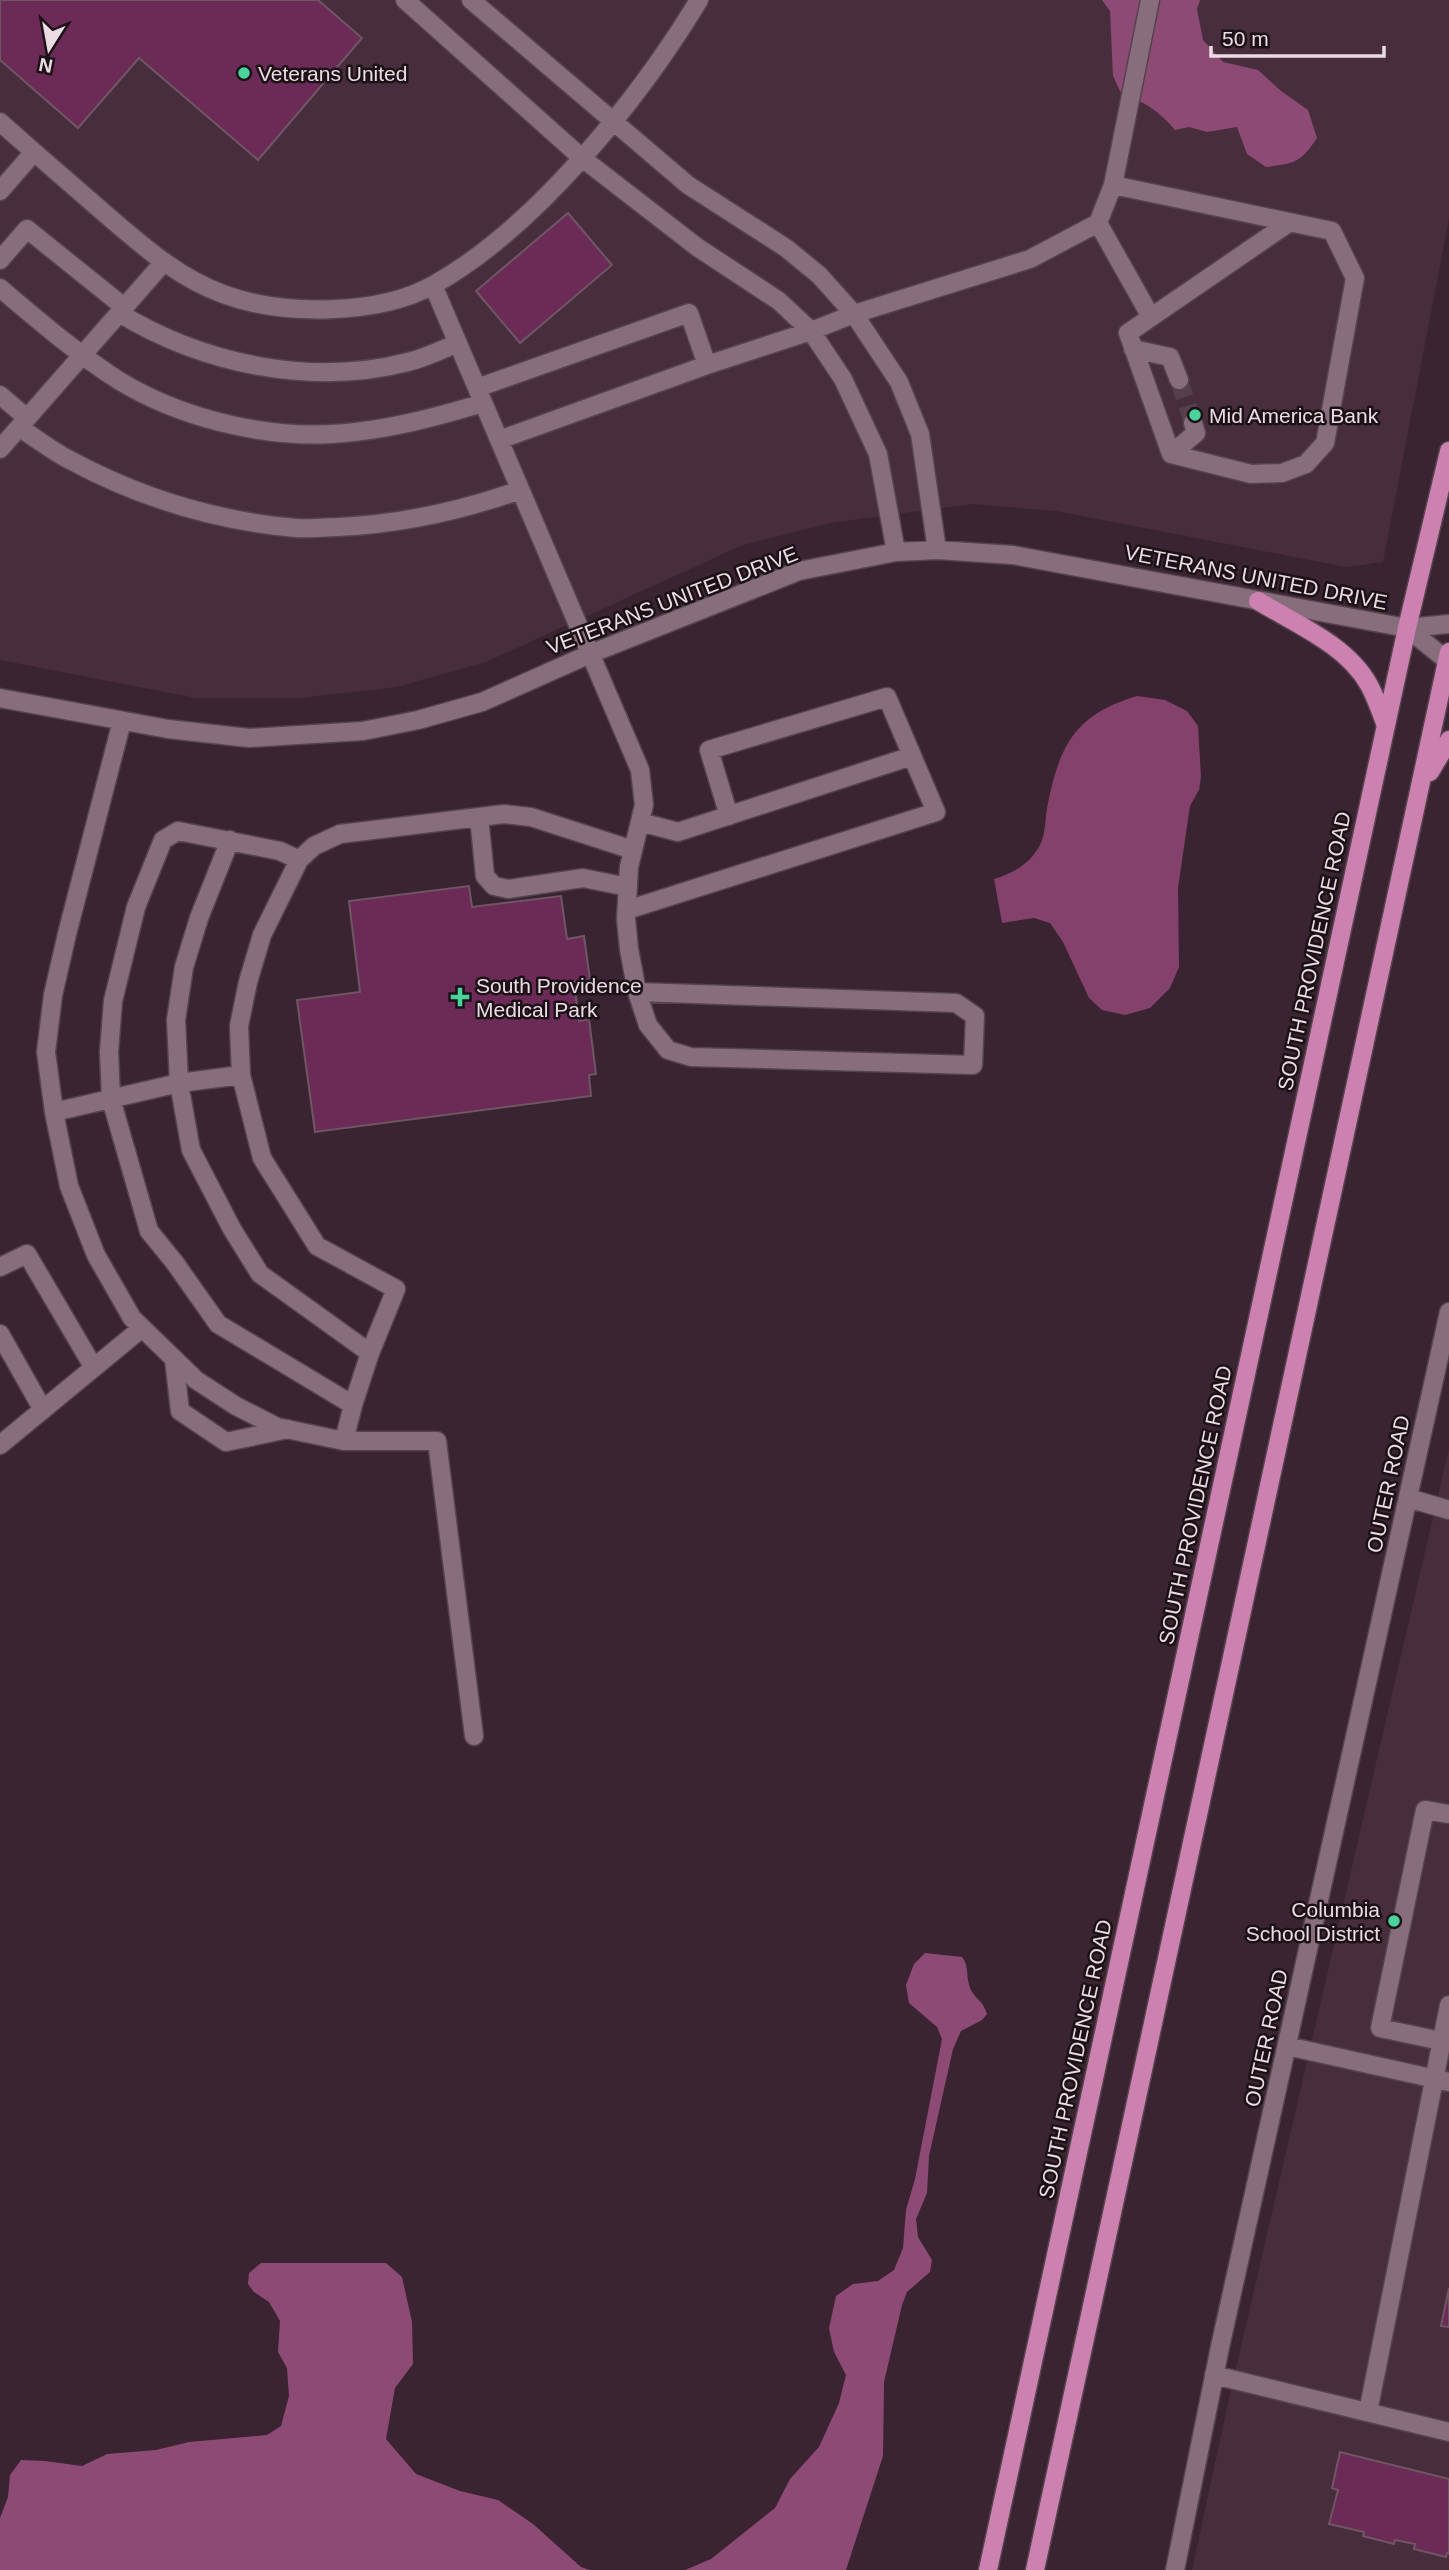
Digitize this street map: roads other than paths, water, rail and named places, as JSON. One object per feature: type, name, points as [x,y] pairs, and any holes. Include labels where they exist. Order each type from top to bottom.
[{"type":"main road","name":"SOUTH PROVIDENCE ROAD","points":[[988,2570],[1407,628],[1449,451]]},
{"type":"main road","points":[[1258,601],[1333,646],[1356,666],[1369,685],[1386,726]]},
{"type":"main road","points":[[1035,2570],[1448,659]]},
{"type":"main road","points":[[1417,801],[1438,756],[1449,740]]},
{"type":"street","points":[[405,0],[582,158],[697,247],[779,301],[811,331],[843,379],[878,454],[896,552]]},
{"type":"street","points":[[471,0],[688,185],[786,248],[811,268],[854,314],[899,382],[920,434],[937,550]]},
{"type":"street","points":[[0,122],[163,263],[222,294],[268,306],[325,311],[384,303],[433,285],[488,248],[528,212],[582,158],[614,120],[684,25],[699,0]]},
{"type":"street","points":[[499,440],[854,314],[1030,259],[1098,223],[1113,185],[1150,0]]},
{"type":"street","points":[[0,191],[34,152]]},
{"type":"street","points":[[1113,185],[1332,231],[1355,278],[1325,443],[1306,464],[1282,473],[1251,474],[1171,454]]},
{"type":"street","points":[[1171,454],[1128,333],[1290,222]]},
{"type":"street","points":[[1098,223],[1151,317]]},
{"type":"street","points":[[0,260],[27,229],[148,330],[202,352],[242,364],[279,369],[361,371],[409,362],[458,343]]},
{"type":"street","points":[[0,449],[163,263]]},
{"type":"street","points":[[433,285],[640,770],[644,805],[628,887],[627,910],[629,949],[637,992],[648,1025],[668,1050],[691,1057],[973,1065],[975,1016],[956,1003],[637,992]]},
{"type":"street","points":[[0,288],[82,356],[120,381],[163,403],[218,422],[271,431],[330,434],[386,428],[430,419],[480,396],[689,313],[707,365]]},
{"type":"street","points":[[1133,349],[1170,358],[1179,380]]},
{"type":"street","points":[[0,395],[23,422],[66,458],[128,488],[237,521],[298,528],[356,526],[425,518],[476,506],[520,490]]},
{"type":"street","points":[[1171,454],[1196,433],[1193,423]]},
{"type":"street","name":"VETERANS UNITED DRIVE","points":[[0,698],[168,729],[250,738],[363,732],[482,702],[590,654],[799,571],[896,552],[937,550],[1013,555],[1407,628]]},
{"type":"street","points":[[1407,628],[1449,624]]},
{"type":"street","points":[[1407,628],[1448,659]]},
{"type":"street","points":[[627,910],[936,812],[887,697],[709,750],[729,816]]},
{"type":"street","points":[[121,721],[53,995],[47,1052],[54,1112],[69,1186],[96,1255],[132,1318],[196,1380],[236,1406],[277,1427],[344,1441],[437,1441],[474,1736]]},
{"type":"street","points":[[640,822],[678,832],[912,756]]},
{"type":"street","points":[[344,1441],[370,1353],[396,1289],[317,1246],[262,1158],[241,1075],[239,1026],[262,935],[299,860],[314,846],[340,834],[504,814],[531,817],[634,850]]},
{"type":"street","points":[[479,817],[485,876],[494,886],[508,889],[583,878],[628,887]]},
{"type":"street","points":[[299,860],[280,851],[178,831],[163,840],[136,907],[113,1001],[109,1052],[111,1098],[149,1231],[175,1262],[218,1324],[353,1405]]},
{"type":"street","points":[[230,841],[199,918],[184,967],[176,1020],[179,1083],[191,1150],[232,1229],[260,1273],[370,1353]]},
{"type":"street","points":[[54,1112],[179,1083],[241,1075]]},
{"type":"street","points":[[0,1267],[27,1254],[94,1368]]},
{"type":"street","name":"OUTER ROAD","points":[[1175,2570],[1214,2375],[1449,1312]]},
{"type":"street","points":[[0,1445],[142,1328]]},
{"type":"street","points":[[0,1334],[43,1410]]},
{"type":"street","points":[[174,1359],[180,1411],[226,1442],[288,1429]]},
{"type":"street","points":[[1408,1498],[1449,1510]]},
{"type":"street","points":[[1441,2041],[1380,2028],[1425,1810],[1449,1814]]},
{"type":"street","points":[[1368,2412],[1441,2080],[1441,2041],[1449,2005]]},
{"type":"street","points":[[1287,2046],[1441,2080]]},
{"type":"street","points":[[1214,2375],[1449,2432]]},
{"type":"tunnel","points":[[1179,380],[1193,423]]},
{"type":"place","name":"Veterans United","points":[[244,73]]},
{"type":"place","name":"Mid America Bank","points":[[1195,415]]},
{"type":"place","name":"South Providence Medical Park","points":[[460,997]]},
{"type":"place","name":"Columbia School District","points":[[1394,1921]]}]
